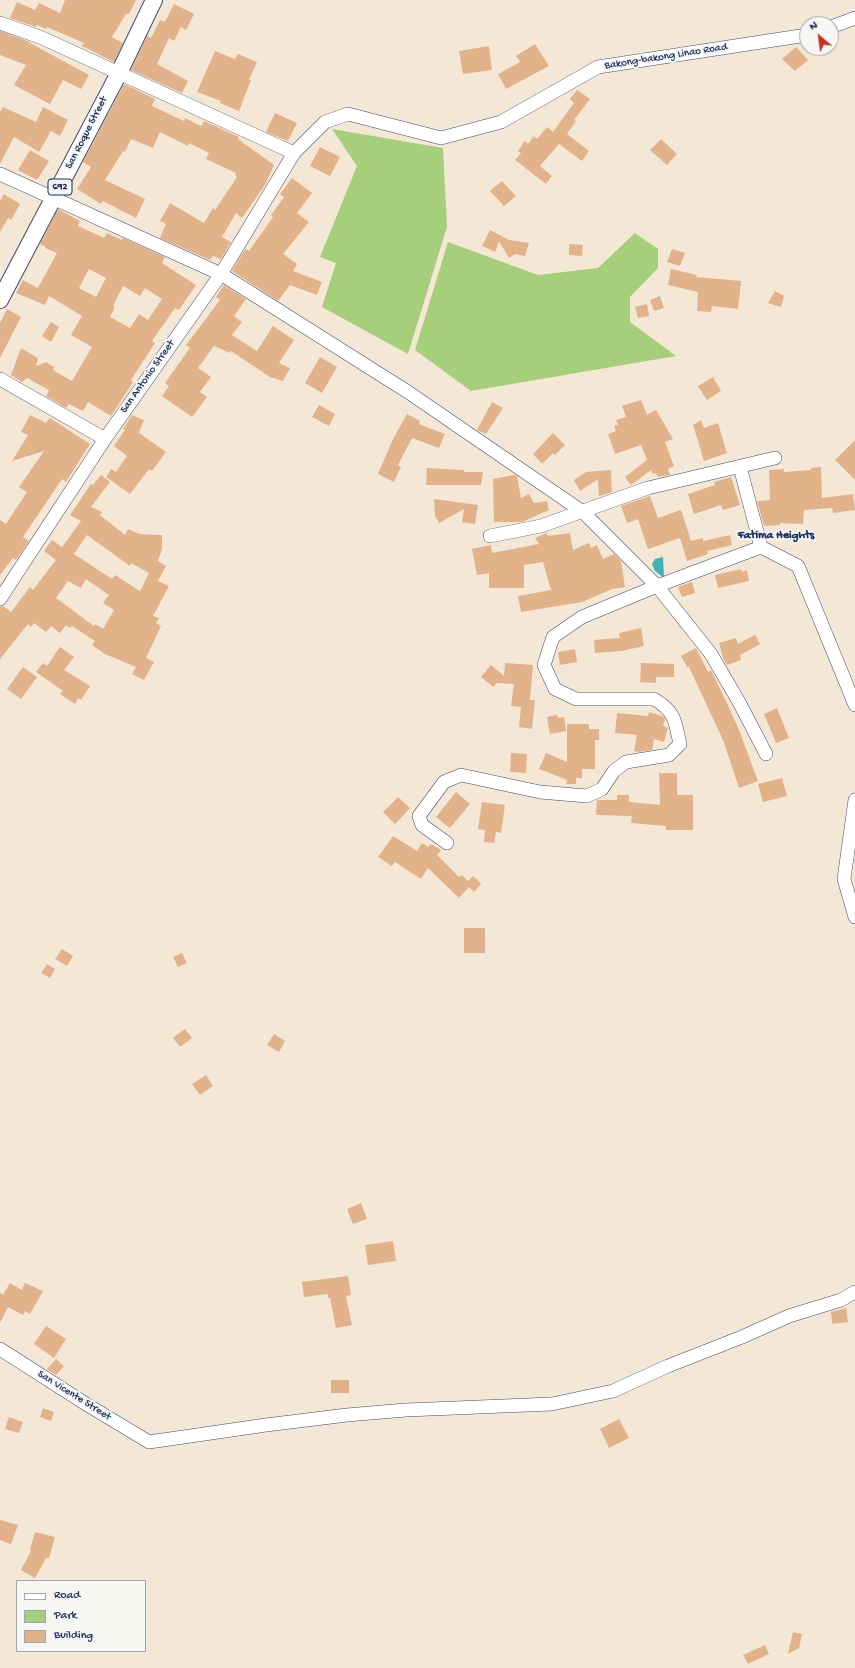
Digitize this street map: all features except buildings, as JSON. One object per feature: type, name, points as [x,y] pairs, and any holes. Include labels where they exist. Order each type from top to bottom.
[{"type":"main road","name":"692","points":[[119,73],[154,0]]},
{"type":"main road","name":"San Roque Street","points":[[0,300],[119,73]]},
{"type":"street","points":[[839,23],[855,18]]},
{"type":"street","points":[[0,23],[40,37],[294,153]]},
{"type":"street","name":"Bakong-bakong Linao Road","points":[[294,153],[325,122],[348,114],[441,138],[500,122],[598,67],[799,36]]},
{"type":"street","name":"San Antonio Street","points":[[0,599],[105,439],[221,274],[294,153]]},
{"type":"street","points":[[0,174],[221,274],[408,392],[583,512],[658,586],[711,654],[739,702],[766,754]]},
{"type":"street","points":[[0,379],[105,439]]},
{"type":"street","points":[[490,536],[541,526],[648,488],[775,458]]},
{"type":"street","points":[[740,467],[761,547]]},
{"type":"street","points":[[447,843],[422,825],[419,816],[444,782],[461,775],[540,792],[587,796],[602,789],[614,771],[626,762],[669,755],[680,744],[674,717],[666,706],[654,699],[576,699],[554,689],[544,665],[553,637],[582,617],[761,547],[798,566],[855,705]]},
{"type":"street","points":[[855,800],[844,879],[855,917]]},
{"type":"street","name":"San Vicente Street","points":[[0,1349],[149,1442],[347,1415],[406,1410],[552,1404],[613,1391],[668,1366],[742,1337],[789,1316],[841,1300],[855,1292]]},
{"type":"green space","points":[[332,129],[443,148],[447,227],[408,354],[322,307],[336,263],[320,257],[357,166]]},
{"type":"green space","points":[[635,233],[658,249],[658,268],[630,297],[630,322],[676,356],[471,391],[415,350],[448,242],[538,275],[598,268]]},
{"type":"water","points":[[663,557],[664,578],[655,571],[652,564],[655,559]]},
{"type":"district","name":"Fatima Heights","points":[[776,536]]}]
